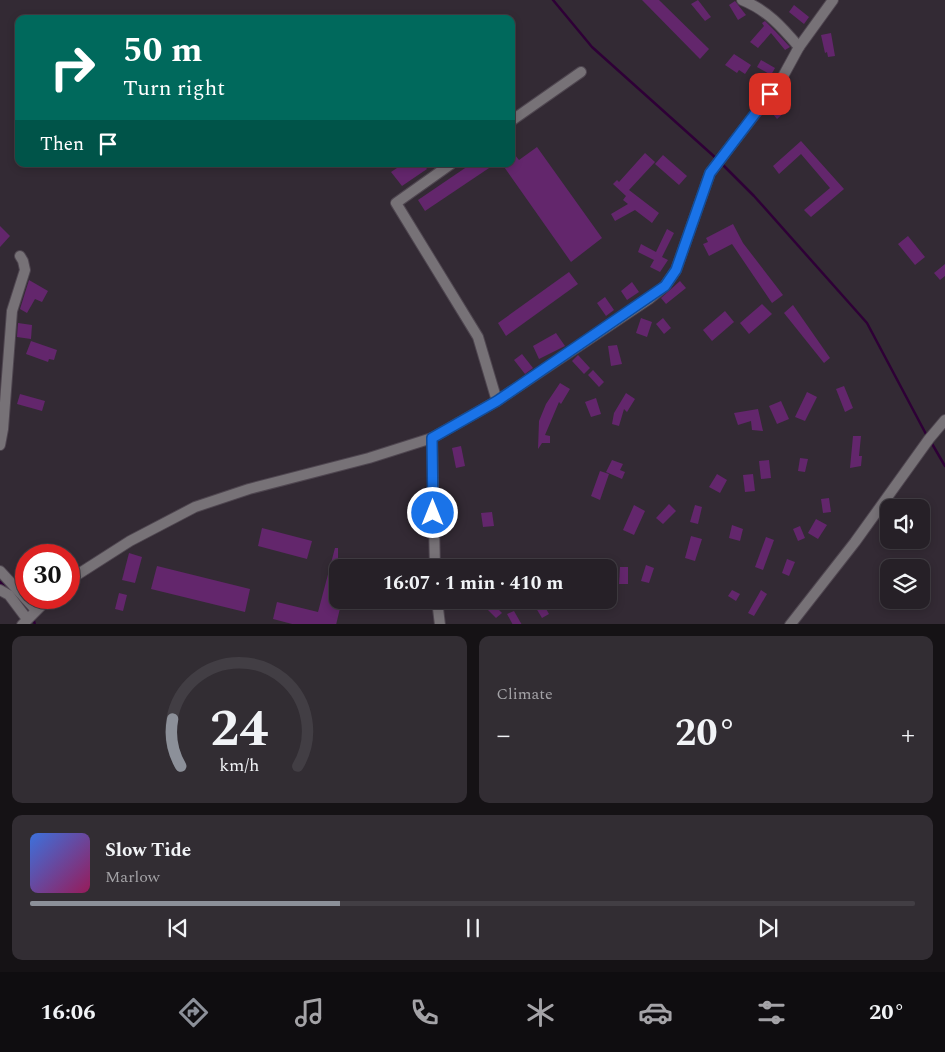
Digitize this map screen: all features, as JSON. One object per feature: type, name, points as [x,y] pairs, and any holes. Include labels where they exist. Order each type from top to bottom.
[{"type":"street","points":[[742,0],[773,18],[798,47]]},
{"type":"street","points":[[80,573],[130,541],[195,507],[248,490],[369,458],[432,438],[497,401],[665,286],[676,270],[710,173],[781,80],[798,47],[833,0]]},
{"type":"street","points":[[515,118],[581,72]]},
{"type":"street","points":[[447,167],[396,203],[478,337],[497,401]]},
{"type":"street","points":[[0,445],[4,420],[12,311],[24,270],[23,261],[20,256]]},
{"type":"street","points":[[790,624],[856,542],[929,439],[945,420]]},
{"type":"street","points":[[432,438],[434,559]]},
{"type":"street","points":[[0,571],[36,610],[25,622],[8,596],[0,590]]},
{"type":"street","points":[[438,609],[440,624]]},
{"type":"building","points":[[642,0],[659,0],[709,49],[700,59]]},
{"type":"building","points":[[698,0],[711,17],[705,21],[691,4]]},
{"type":"building","points":[[735,1],[746,15],[738,20],[729,5]]},
{"type":"building","points":[[794,5],[809,17],[804,24],[789,12]]},
{"type":"building","points":[[765,21],[790,47],[785,50],[771,33],[758,48],[750,42],[764,26],[762,23]]},
{"type":"building","points":[[831,33],[835,56],[828,57],[827,52],[825,53],[821,35]]},
{"type":"building","points":[[734,54],[751,65],[745,74],[739,70],[737,73],[725,65]]},
{"type":"building","points":[[761,60],[775,68],[771,75],[757,67]]},
{"type":"building","points":[[774,100],[776,103],[779,100],[788,109],[777,119],[768,108]]},
{"type":"building","points":[[801,141],[844,189],[811,217],[804,210],[830,188],[801,154],[779,174],[773,166]]},
{"type":"building","points":[[537,147],[602,238],[571,262],[504,167],[515,167],[515,155],[519,160]]},
{"type":"building","points":[[645,153],[655,162],[629,190],[659,213],[652,223],[635,210],[615,221],[611,214],[628,204],[623,200],[626,196],[613,184],[617,180],[619,182]]},
{"type":"building","points":[[663,155],[687,176],[679,185],[655,164]]},
{"type":"building","points":[[398,167],[425,167],[427,169],[402,186],[391,172]]},
{"type":"building","points":[[467,167],[491,167],[425,211],[418,200]]},
{"type":"building","points":[[733,224],[743,243],[783,295],[772,303],[732,244],[709,256],[703,244],[708,242],[706,238]]},
{"type":"building","points":[[0,226],[10,236],[0,247]]},
{"type":"building","points":[[667,229],[674,233],[662,257],[668,260],[660,272],[650,267],[654,260],[638,252],[641,244],[656,252]]},
{"type":"building","points":[[908,236],[925,257],[915,265],[898,244]]},
{"type":"building","points":[[945,264],[945,276],[940,280],[934,273]]},
{"type":"building","points":[[569,272],[578,284],[506,336],[498,323]]},
{"type":"building","points":[[29,280],[48,291],[42,302],[35,299],[27,313],[20,309]]},
{"type":"building","points":[[680,281],[686,288],[666,304],[661,298]]},
{"type":"building","points":[[632,282],[639,292],[627,300],[621,291]]},
{"type":"building","points":[[605,297],[614,310],[606,316],[597,303]]},
{"type":"building","points":[[762,304],[772,314],[749,334],[740,323]]},
{"type":"building","points":[[793,305],[830,358],[824,363],[784,313]]},
{"type":"building","points":[[725,311],[734,322],[712,341],[703,330]]},
{"type":"building","points":[[641,318],[652,322],[647,337],[636,333]]},
{"type":"building","points":[[663,318],[671,328],[664,334],[656,324]]},
{"type":"building","points":[[18,323],[32,325],[31,339],[17,337]]},
{"type":"building","points":[[556,333],[565,346],[539,359],[533,346]]},
{"type":"building","points":[[31,341],[57,350],[54,360],[49,359],[48,362],[26,354]]},
{"type":"building","points":[[617,345],[622,364],[611,366],[608,346]]},
{"type":"building","points":[[522,354],[533,368],[525,374],[514,360]]},
{"type":"building","points":[[578,355],[590,368],[584,374],[572,361]]},
{"type":"building","points":[[593,370],[604,382],[599,387],[588,375]]},
{"type":"building","points":[[560,383],[570,389],[561,404],[559,402],[545,435],[550,436],[550,443],[542,443],[538,449],[539,421],[546,404]]},
{"type":"building","points":[[844,386],[853,408],[845,412],[836,389]]},
{"type":"building","points":[[807,392],[817,397],[805,421],[795,417]]},
{"type":"building","points":[[626,393],[635,399],[627,412],[624,409],[619,426],[612,424],[614,413]]},
{"type":"building","points":[[20,394],[45,401],[42,411],[17,404]]},
{"type":"building","points":[[596,398],[601,414],[591,417],[585,402]]},
{"type":"building","points":[[781,401],[789,419],[777,424],[769,406]]},
{"type":"building","points":[[758,409],[763,431],[752,430],[751,421],[738,425],[734,413]]},
{"type":"building","points":[[853,436],[861,436],[859,456],[862,456],[861,466],[850,468]]},
{"type":"building","points":[[461,446],[465,466],[456,468],[452,448]]},
{"type":"building","points":[[800,458],[808,459],[805,472],[798,471]]},
{"type":"building","points":[[612,460],[623,464],[620,470],[625,472],[622,479],[606,472]]},
{"type":"building","points":[[769,460],[771,478],[761,479],[759,461]]},
{"type":"building","points":[[600,471],[609,474],[600,500],[591,496]]},
{"type":"building","points":[[717,474],[727,480],[720,493],[709,487]]},
{"type":"building","points":[[753,474],[755,491],[745,492],[743,475]]},
{"type":"building","points":[[829,498],[831,512],[823,513],[821,499]]},
{"type":"building","points":[[669,504],[676,511],[663,524],[656,518]]},
{"type":"building","points":[[634,505],[645,511],[634,535],[623,530]]},
{"type":"building","points":[[695,505],[702,507],[698,524],[690,522]]},
{"type":"building","points":[[492,512],[494,526],[483,527],[481,513]]},
{"type":"building","points":[[816,519],[827,525],[818,539],[808,533]]},
{"type":"building","points":[[732,525],[743,529],[740,541],[729,538]]},
{"type":"building","points":[[800,526],[805,538],[798,541],[793,529]]},
{"type":"building","points":[[262,528],[312,541],[307,559],[258,546]]},
{"type":"building","points":[[691,536],[702,539],[695,561],[685,558]]},
{"type":"building","points":[[766,537],[774,540],[763,570],[755,567]]},
{"type":"building","points":[[335,548],[338,548],[338,559],[332,559]]},
{"type":"building","points":[[129,553],[142,557],[135,583],[122,580]]},
{"type":"building","points":[[787,559],[795,562],[789,576],[782,573]]},
{"type":"building","points":[[646,565],[654,568],[649,583],[641,581]]},
{"type":"building","points":[[157,566],[250,589],[245,612],[151,589]]},
{"type":"building","points":[[620,567],[628,567],[628,584],[619,584]]},
{"type":"building","points":[[329,571],[329,609],[340,609],[336,624],[292,624],[273,619],[277,602],[318,612]]},
{"type":"building","points":[[732,590],[740,594],[736,601],[728,596]]},
{"type":"building","points":[[761,590],[767,594],[754,616],[748,613]]},
{"type":"building","points":[[119,593],[127,595],[123,611],[115,609]]},
{"type":"building","points":[[487,609],[498,609],[502,613],[496,618]]},
{"type":"building","points":[[537,609],[546,609],[549,614],[542,618]]},
{"type":"building","points":[[514,611],[521,624],[512,624],[507,614]]},
{"type":"waterway","points":[[553,0],[592,47],[717,159]]},
{"type":"waterway","points":[[721,163],[754,196],[867,323],[927,436]]},
{"type":"waterway","points":[[931,442],[945,466]]},
{"type":"waterway","points":[[0,582],[8,590]]},
{"type":"route","points":[[433,513],[432,438],[497,401],[649,299],[665,286],[676,270],[710,173],[770,94]]}]
